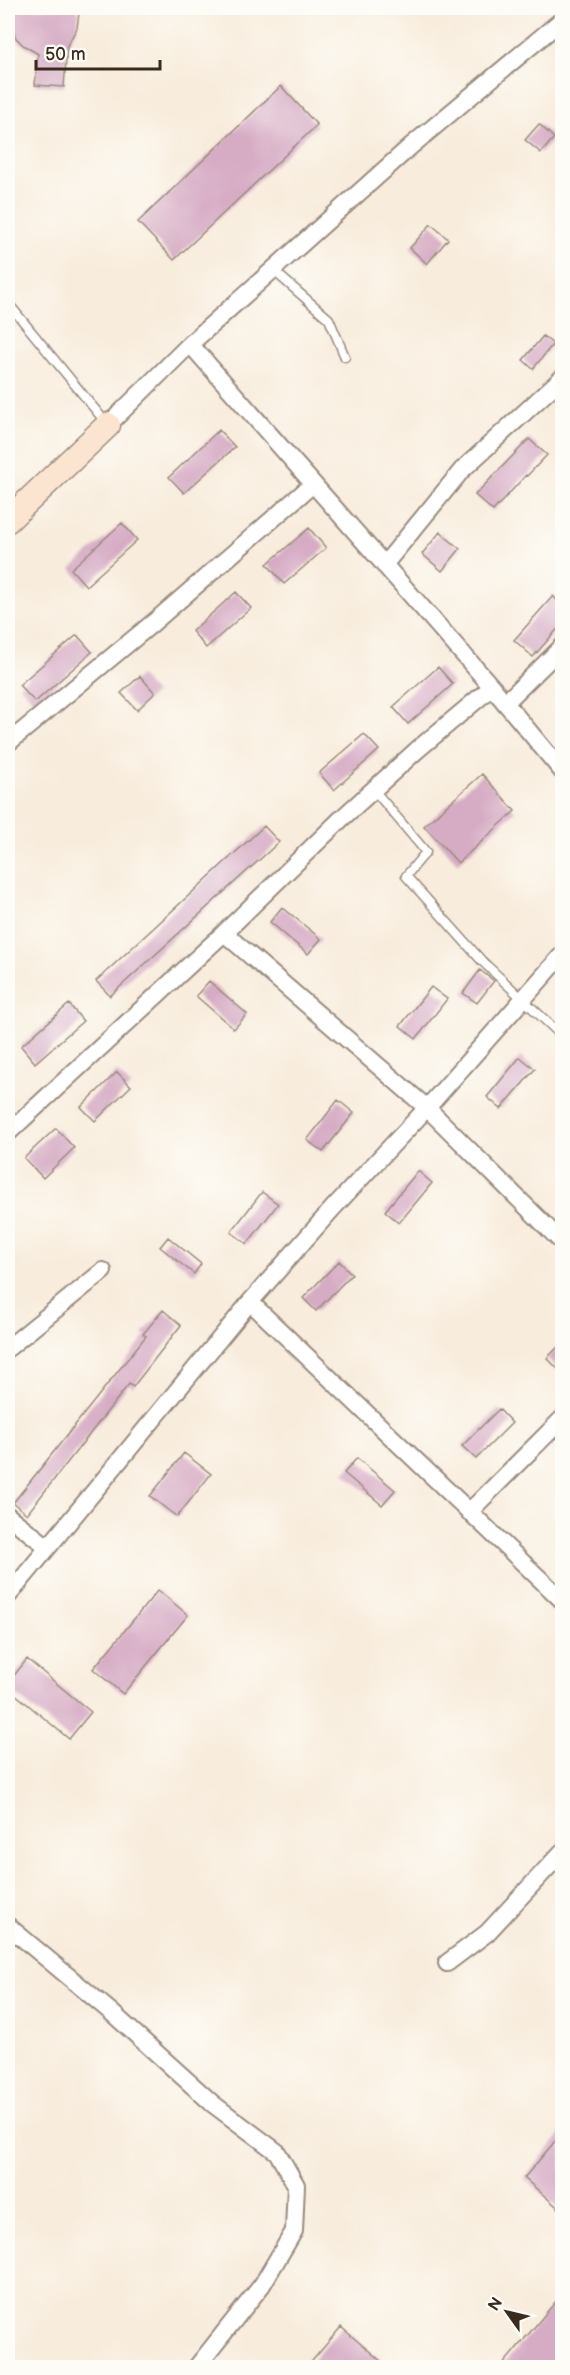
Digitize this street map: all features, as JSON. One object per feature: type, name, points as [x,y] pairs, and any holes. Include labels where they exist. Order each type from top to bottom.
[{"type":"street","points":[[8,520],[190,344],[411,146],[562,20]]},
{"type":"street","points":[[190,344],[492,687],[562,771]]},
{"type":"street","points":[[384,565],[462,470],[562,378]]},
{"type":"street","points":[[8,743],[154,622],[313,484]]},
{"type":"street","points":[[505,703],[562,647]]},
{"type":"street","points":[[8,1132],[224,933],[374,789],[492,687]]},
{"type":"street","points":[[224,933],[427,1108],[562,1242]]},
{"type":"street","points":[[8,1596],[250,1302],[333,1208],[427,1108],[562,955]]},
{"type":"street","points":[[8,1348],[103,1271]]},
{"type":"street","points":[[250,1302],[365,1409],[562,1600]]},
{"type":"street","points":[[470,1512],[562,1419]]},
{"type":"street","points":[[8,1516],[48,1547]]},
{"type":"street","points":[[447,1963],[487,1933],[562,1852]]},
{"type":"street","points":[[8,1926],[111,2013],[213,2104],[277,2152],[296,2185],[294,2231],[262,2286],[196,2367]]},
{"type":"lane","points":[[273,270],[329,319],[345,357]]},
{"type":"lane","points":[[8,303],[108,425]]},
{"type":"lane","points":[[374,789],[426,852],[406,876],[481,960],[562,1036]]},
{"type":"building","points":[[12,8],[77,8],[79,13],[77,28],[67,46],[64,87],[35,85],[38,54],[16,38],[11,28]]},
{"type":"building","points":[[281,86],[317,125],[174,260],[138,222]]},
{"type":"building","points":[[539,124],[554,138],[541,153],[525,140]]},
{"type":"building","points":[[431,224],[448,239],[427,264],[410,248]]},
{"type":"building","points":[[543,336],[553,344],[533,369],[523,360]]},
{"type":"building","points":[[219,430],[235,447],[184,493],[169,477]]},
{"type":"building","points":[[529,439],[547,455],[493,511],[475,495]]},
{"type":"building","points":[[122,523],[137,540],[86,586],[71,569]]},
{"type":"building","points":[[309,528],[326,548],[284,584],[267,564]]},
{"type":"building","points":[[440,532],[460,549],[442,571],[422,554]]},
{"type":"building","points":[[236,592],[251,608],[206,648],[192,631]]},
{"type":"building","points":[[553,596],[562,605],[562,624],[533,657],[514,640]]},
{"type":"building","points":[[77,635],[92,652],[35,702],[19,685]]},
{"type":"building","points":[[438,667],[453,684],[408,724],[393,707]]},
{"type":"building","points":[[140,676],[155,693],[137,710],[121,693]]},
{"type":"building","points":[[364,734],[379,750],[334,790],[319,773]]},
{"type":"building","points":[[482,774],[515,811],[458,863],[424,826]]},
{"type":"building","points":[[264,826],[279,842],[110,996],[96,981]]},
{"type":"building","points":[[282,907],[321,939],[308,954],[270,922]]},
{"type":"building","points":[[480,970],[494,981],[477,1003],[463,993]]},
{"type":"building","points":[[209,981],[247,1014],[234,1029],[196,996]]},
{"type":"building","points":[[431,987],[447,999],[416,1039],[400,1026]]},
{"type":"building","points":[[69,1004],[83,1021],[35,1063],[21,1046]]},
{"type":"building","points":[[520,1057],[535,1069],[501,1109],[487,1097]]},
{"type":"building","points":[[117,1072],[131,1086],[95,1121],[81,1107]]},
{"type":"building","points":[[338,1100],[354,1113],[323,1152],[307,1140]]},
{"type":"building","points":[[56,1128],[74,1148],[43,1178],[24,1158]]},
{"type":"building","points":[[418,1171],[432,1183],[399,1223],[385,1211]]},
{"type":"building","points":[[262,1192],[278,1204],[247,1244],[231,1232]]},
{"type":"building","points":[[168,1237],[201,1264],[194,1274],[160,1247]]},
{"type":"building","points":[[339,1261],[352,1274],[316,1311],[303,1298]]},
{"type":"building","points":[[163,1310],[181,1325],[133,1387],[129,1384],[27,1514],[13,1503],[146,1336],[143,1334]]},
{"type":"building","points":[[562,1343],[562,1373],[547,1358]]},
{"type":"building","points":[[499,1409],[512,1423],[476,1459],[462,1446]]},
{"type":"building","points":[[184,1453],[211,1474],[177,1517],[150,1496]]},
{"type":"building","points":[[357,1458],[395,1490],[382,1505],[344,1473]]},
{"type":"building","points":[[158,1590],[188,1615],[123,1694],[93,1669]]},
{"type":"building","points":[[27,1659],[91,1712],[69,1739],[8,1688],[8,1683]]},
{"type":"building","points":[[562,2133],[562,2211],[524,2178]]},
{"type":"building","points":[[562,2294],[562,2367],[501,2367]]},
{"type":"building","points":[[341,2327],[388,2367],[307,2367]]}]
